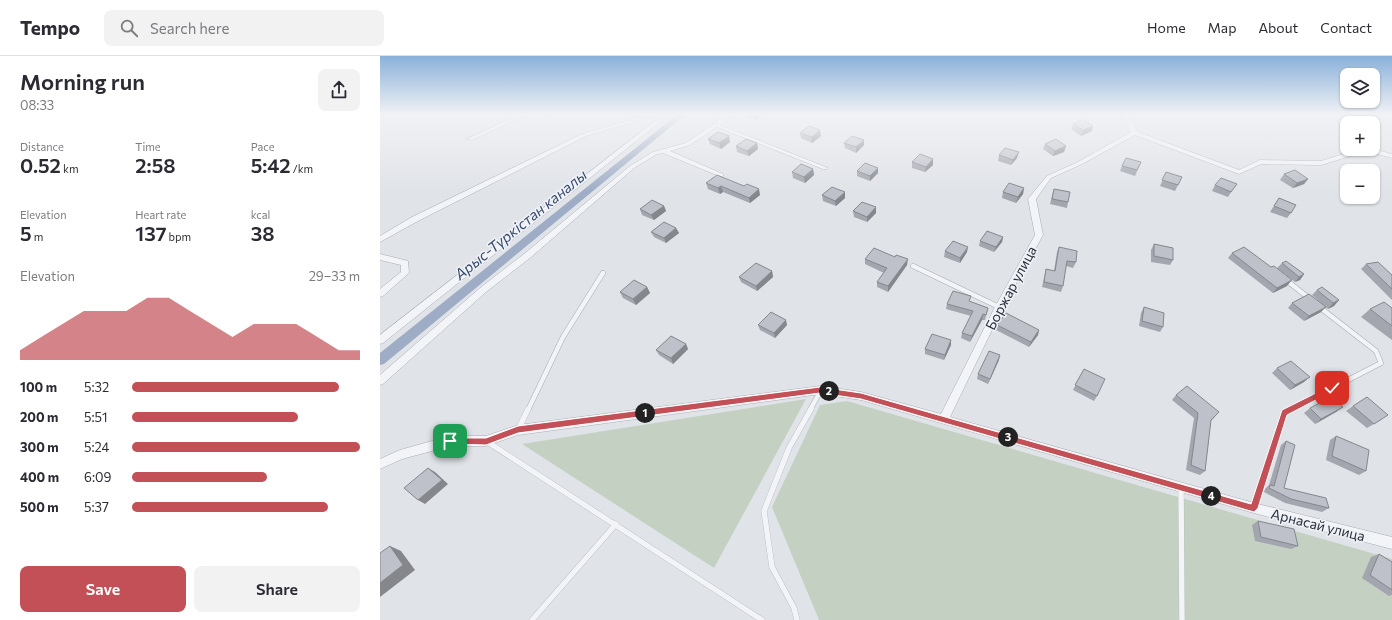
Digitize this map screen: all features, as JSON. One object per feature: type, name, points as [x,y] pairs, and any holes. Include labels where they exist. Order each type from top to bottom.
[{"type":"street","points":[[380,239],[573,140]]},
{"type":"street","points":[[380,340],[634,140]]},
{"type":"street","points":[[380,382],[483,290],[527,256],[632,167],[655,154],[688,144],[693,140]]},
{"type":"street","points":[[755,140],[825,168]]},
{"type":"street","name":"Боржар улица","points":[[944,419],[999,307],[1039,235],[1032,199],[1049,177],[1080,163],[1122,140]]},
{"type":"street","points":[[1155,140],[1239,172],[1260,162],[1321,163],[1353,153],[1373,151],[1392,156]]},
{"type":"street","points":[[665,151],[721,175]]},
{"type":"street","points":[[380,257],[405,263],[405,273],[380,294]]},
{"type":"street","name":"Арнасай улица","points":[[380,464],[400,455],[450,441],[486,442],[518,430],[820,390],[861,396],[1254,508],[1392,543]]},
{"type":"lane","points":[[913,266],[999,307]]},
{"type":"lane","points":[[518,430],[563,337],[603,273]]},
{"type":"lane","points":[[1254,508],[1284,413],[1380,363],[1376,351],[1282,277]]},
{"type":"lane","points":[[797,620],[794,608],[772,568],[764,511],[789,448],[820,390]]},
{"type":"lane","points":[[486,442],[616,524],[762,620]]},
{"type":"lane","points":[[1181,487],[1182,620]]},
{"type":"lane","points":[[532,620],[616,524]]},
{"type":"green space","points":[[806,399],[714,568],[522,444]]},
{"type":"green space","points":[[847,401],[1392,559],[1392,620],[819,620],[772,507],[820,405]]},
{"type":"building","points":[[712,140],[723,140],[719,143]]},
{"type":"building","points":[[744,140],[757,143],[747,151],[736,146]]},
{"type":"building","points":[[847,140],[864,140],[856,147],[844,143]]},
{"type":"building","points":[[1053,140],[1058,140],[1066,146],[1055,151],[1045,144]]},
{"type":"building","points":[[1005,148],[1019,152],[1013,160],[999,155]]},
{"type":"building","points":[[920,154],[933,159],[926,167],[912,162]]},
{"type":"building","points":[[1126,158],[1141,162],[1137,170],[1122,166]]},
{"type":"building","points":[[865,163],[878,168],[870,176],[857,171]]},
{"type":"building","points":[[801,164],[813,169],[804,177],[792,172]]},
{"type":"building","points":[[1295,170],[1308,179],[1297,183],[1284,174]]},
{"type":"building","points":[[1166,172],[1182,177],[1178,185],[1162,180]]},
{"type":"building","points":[[717,175],[744,186],[747,184],[759,189],[749,198],[721,186],[718,188],[706,183]]},
{"type":"building","points":[[1221,178],[1237,184],[1231,192],[1215,185]]},
{"type":"building","points":[[1009,183],[1024,188],[1018,197],[1003,192]]},
{"type":"building","points":[[832,187],[845,192],[835,201],[822,195]]},
{"type":"building","points":[[1054,189],[1070,192],[1068,202],[1052,199]]},
{"type":"building","points":[[1279,198],[1296,205],[1291,213],[1274,206]]},
{"type":"building","points":[[652,200],[664,206],[651,215],[640,209]]},
{"type":"building","points":[[862,202],[876,207],[867,217],[853,211]]},
{"type":"building","points":[[664,222],[676,228],[664,238],[651,232]]},
{"type":"building","points":[[987,231],[1003,237],[996,247],[980,241]]},
{"type":"building","points":[[953,241],[968,247],[960,258],[945,251]]},
{"type":"building","points":[[1154,244],[1173,248],[1173,260],[1154,256]]},
{"type":"building","points":[[1059,247],[1077,251],[1076,262],[1067,261],[1063,286],[1044,282],[1046,269],[1055,271]]},
{"type":"building","points":[[1244,247],[1271,267],[1274,266],[1292,280],[1277,288],[1232,253]]},
{"type":"building","points":[[874,248],[895,257],[896,255],[908,259],[888,286],[877,282],[887,268],[865,259]]},
{"type":"building","points":[[1286,261],[1304,274],[1299,277],[1282,263]]},
{"type":"building","points":[[1378,262],[1392,275],[1392,289],[1366,264]]},
{"type":"building","points":[[756,263],[772,271],[756,286],[739,277]]},
{"type":"building","points":[[634,280],[647,287],[633,299],[620,292]]},
{"type":"building","points":[[1322,287],[1339,300],[1333,303],[1317,290]]},
{"type":"building","points":[[953,291],[971,296],[969,301],[988,308],[986,315],[983,314],[972,336],[962,333],[973,311],[947,304]]},
{"type":"building","points":[[1309,294],[1326,307],[1309,316],[1292,303]]},
{"type":"building","points":[[1384,302],[1392,308],[1392,326],[1370,309]]},
{"type":"building","points":[[1144,307],[1164,313],[1163,327],[1142,321]]},
{"type":"building","points":[[771,312],[786,320],[774,333],[758,325]]},
{"type":"building","points":[[1006,313],[1039,330],[1031,342],[997,325]]},
{"type":"building","points":[[932,334],[951,340],[945,355],[925,349]]},
{"type":"building","points":[[671,336],[686,344],[671,358],[656,350]]},
{"type":"building","points":[[989,351],[1000,355],[990,379],[978,374]]},
{"type":"building","points":[[1291,361],[1310,377],[1295,385],[1277,368]]},
{"type":"building","points":[[1084,369],[1105,379],[1097,396],[1075,385]]},
{"type":"building","points":[[1187,386],[1219,412],[1211,420],[1205,471],[1191,465],[1198,413],[1176,395]]},
{"type":"building","points":[[1331,397],[1343,407],[1321,419],[1310,408]]},
{"type":"building","points":[[1367,397],[1388,415],[1374,424],[1353,406]]},
{"type":"building","points":[[1336,436],[1369,450],[1366,471],[1332,456]]},
{"type":"building","points":[[1286,441],[1295,445],[1284,488],[1326,498],[1329,508],[1291,499],[1269,488],[1270,485],[1274,486]]},
{"type":"building","points":[[428,468],[442,480],[418,500],[404,488]]},
{"type":"building","points":[[1258,521],[1294,529],[1298,546],[1261,537]]},
{"type":"building","points":[[390,546],[403,565],[380,583],[380,553]]},
{"type":"building","points":[[1379,554],[1392,562],[1392,590],[1370,575]]},
{"type":"waterway","name":"Арыс-Түркістан каналы","points":[[380,360],[650,140]]},
{"type":"route","points":[[450,441],[486,442],[518,430],[820,390],[861,396],[1254,508],[1284,413],[1332,388]]}]
